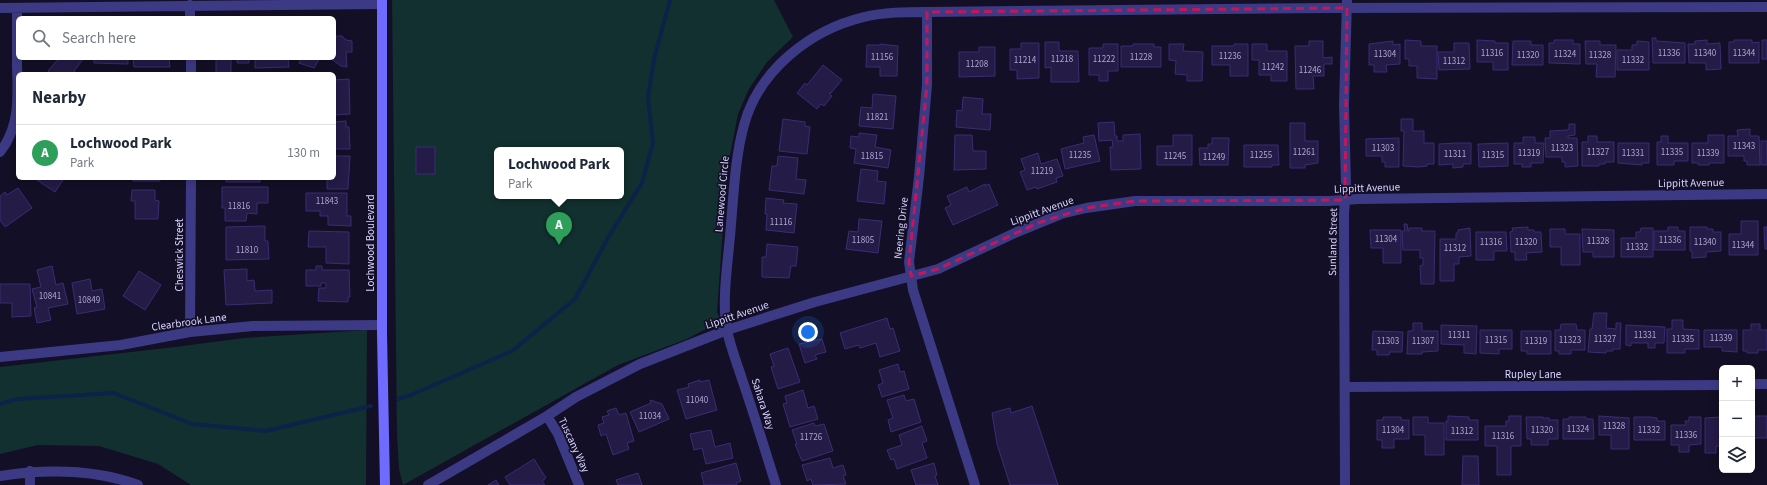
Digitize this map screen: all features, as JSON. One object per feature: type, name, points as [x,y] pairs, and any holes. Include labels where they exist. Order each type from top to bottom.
[{"type":"street","points":[[0,8],[382,2]]},
{"type":"street","name":"Lochwood Boulevard","points":[[382,2],[382,325],[385,485]]},
{"type":"street","name":"Lanewood Circle","points":[[727,330],[726,288],[736,162],[744,124],[754,99],[776,68],[800,46],[822,32],[838,25],[864,17],[897,13],[1347,4],[1767,8]]},
{"type":"street","name":"Sunland Street","points":[[1345,485],[1344,105],[1347,4]]},
{"type":"street","points":[[190,5],[190,16]]},
{"type":"street","points":[[17,8],[17,16]]},
{"type":"street","name":"Neering Drive","points":[[927,12],[927,85],[919,177],[909,262],[913,290],[975,485]]},
{"type":"street","points":[[18,60],[18,72]]},
{"type":"street","points":[[191,60],[191,72]]},
{"type":"street","points":[[0,152],[6,144],[15,124],[16,118]]},
{"type":"street","name":"Cheswick Street","points":[[190,332],[191,180]]},
{"type":"street","name":"Lippitt Avenue","points":[[428,485],[547,416],[576,397],[640,364],[727,330],[815,302],[938,269],[1044,221],[1086,208],[1135,201],[1329,201],[1767,194]]},
{"type":"street","name":"Clearbrook Lane","points":[[0,357],[121,345],[190,332],[260,326],[382,325]]},
{"type":"street","name":"Sahara Way","points":[[727,330],[776,485]]},
{"type":"street","name":"Rupley Lane","points":[[1345,386],[1719,384]]},
{"type":"street","points":[[1755,384],[1767,384]]},
{"type":"street","name":"Tuscany Way","points":[[547,416],[558,434],[578,485]]},
{"type":"street","points":[[0,476],[30,472],[81,472],[138,485]]},
{"type":"street","points":[[30,472],[30,485]]},
{"type":"highlighted area","points":[[1347,8],[1345,200],[1135,201],[1086,208],[1038,223],[938,269],[911,276],[909,262],[927,85],[927,12]]},
{"type":"green space","points":[[392,0],[774,0],[793,37],[767,62],[749,89],[738,114],[727,171],[717,312],[721,321],[687,339],[618,365],[403,485],[399,469],[397,434]]},
{"type":"green space","points":[[367,330],[366,485],[191,485],[158,464],[99,446],[38,445],[0,454],[0,367],[244,338]]},
{"type":"building","points":[[336,36],[342,36],[346,40],[352,41],[352,52],[346,52],[347,67],[341,66],[333,60],[336,60]]},
{"type":"building","points":[[1652,38],[1656,38],[1656,41],[1685,43],[1685,63],[1653,63]]},
{"type":"building","points":[[1405,40],[1421,41],[1421,46],[1437,46],[1437,79],[1417,78],[1417,66],[1409,66],[1409,59],[1405,59]]},
{"type":"building","points":[[1477,40],[1495,41],[1495,43],[1508,43],[1508,70],[1493,70],[1493,62],[1477,62]]},
{"type":"building","points":[[1554,40],[1573,40],[1573,44],[1580,44],[1580,64],[1549,63],[1549,43],[1554,43]]},
{"type":"building","points":[[1707,40],[1707,44],[1720,43],[1721,69],[1706,70],[1706,63],[1689,63],[1688,44],[1695,44],[1695,41]]},
{"type":"building","points":[[1734,40],[1752,40],[1752,43],[1759,42],[1759,63],[1729,63],[1729,42],[1734,42]]},
{"type":"building","points":[[1762,40],[1767,40],[1767,59],[1762,59]]},
{"type":"building","points":[[1309,41],[1323,41],[1323,58],[1332,57],[1332,64],[1324,64],[1324,76],[1313,76],[1314,89],[1296,89],[1295,46],[1309,46]]},
{"type":"building","points":[[1393,41],[1393,45],[1400,44],[1400,64],[1386,65],[1387,72],[1374,72],[1374,65],[1369,65],[1369,44]]},
{"type":"building","points":[[1513,41],[1531,41],[1531,45],[1543,45],[1543,65],[1512,65]]},
{"type":"building","points":[[1585,41],[1600,41],[1600,45],[1616,45],[1615,77],[1596,77],[1597,64],[1586,64]]},
{"type":"building","points":[[1637,41],[1649,42],[1649,70],[1617,70],[1617,50],[1632,50],[1632,45],[1637,45]]},
{"type":"building","points":[[1045,42],[1059,42],[1059,51],[1078,51],[1079,82],[1051,82],[1051,67],[1045,68]]},
{"type":"building","points":[[1021,43],[1039,43],[1039,78],[1017,79],[1017,70],[1010,70],[1010,49],[1021,49]]},
{"type":"building","points":[[1454,43],[1469,43],[1470,69],[1439,70],[1438,52],[1454,52]]},
{"type":"building","points":[[880,44],[898,46],[897,76],[880,76],[880,67],[866,67],[867,45]]},
{"type":"building","points":[[1103,44],[1118,44],[1118,71],[1108,71],[1108,81],[1099,81],[1099,75],[1089,75],[1089,48],[1103,48]]},
{"type":"building","points":[[1133,44],[1154,44],[1154,47],[1161,47],[1161,67],[1121,67],[1121,46],[1133,46]]},
{"type":"building","points":[[1169,44],[1184,44],[1183,51],[1203,52],[1202,81],[1187,81],[1187,75],[1175,74],[1176,61],[1169,60]]},
{"type":"building","points":[[1234,44],[1248,44],[1248,76],[1230,76],[1230,65],[1212,65],[1212,46],[1234,46]]},
{"type":"building","points":[[1252,44],[1267,44],[1267,51],[1287,51],[1287,81],[1271,81],[1271,75],[1259,75],[1259,60],[1252,60]]},
{"type":"building","points":[[979,47],[995,47],[995,76],[959,77],[959,52],[979,52]]},
{"type":"building","points":[[57,60],[82,60],[74,71],[75,72],[48,71]]},
{"type":"building","points":[[94,60],[128,60],[128,64],[94,63]]},
{"type":"building","points":[[133,60],[169,60],[170,67],[134,67]]},
{"type":"building","points":[[216,60],[231,60],[231,72],[216,72]]},
{"type":"building","points":[[237,60],[249,60],[249,63],[237,63]]},
{"type":"building","points":[[255,60],[288,60],[289,67],[255,68]]},
{"type":"building","points":[[300,60],[319,60],[314,68],[299,63]]},
{"type":"building","points":[[823,65],[842,80],[831,93],[829,93],[832,96],[824,106],[821,104],[817,109],[797,93],[805,83],[807,85]]},
{"type":"building","points":[[349,79],[350,114],[336,115],[336,80]]},
{"type":"building","points":[[873,94],[896,96],[893,129],[859,126],[861,107],[872,108]]},
{"type":"building","points":[[963,97],[983,99],[982,114],[991,114],[990,130],[956,127],[957,110],[962,111]]},
{"type":"building","points":[[783,119],[805,122],[805,126],[810,127],[807,154],[779,151]]},
{"type":"building","points":[[1401,119],[1413,119],[1413,131],[1424,131],[1424,143],[1434,143],[1434,164],[1427,164],[1427,166],[1419,167],[1403,166],[1404,131],[1401,131]]},
{"type":"building","points":[[346,121],[346,127],[349,127],[350,149],[336,149],[336,122]]},
{"type":"building","points":[[1114,122],[1117,141],[1123,141],[1123,135],[1140,134],[1141,169],[1111,170],[1110,147],[1113,147],[1112,140],[1099,141],[1098,123]]},
{"type":"building","points":[[1290,123],[1305,123],[1305,141],[1318,141],[1318,163],[1305,165],[1305,168],[1290,168]]},
{"type":"building","points":[[1569,124],[1575,124],[1575,135],[1568,136],[1568,138],[1577,138],[1578,166],[1565,167],[1565,162],[1562,162],[1562,157],[1546,157],[1545,138],[1550,138],[1550,131],[1569,129]]},
{"type":"building","points":[[1750,129],[1750,136],[1759,136],[1760,165],[1747,165],[1747,161],[1744,161],[1744,156],[1728,156],[1728,136],[1738,136],[1737,130]]},
{"type":"building","points":[[859,133],[877,135],[875,147],[891,150],[888,168],[854,163],[856,149],[850,148],[851,136],[859,137]]},
{"type":"building","points":[[955,135],[972,135],[973,151],[986,151],[986,169],[954,170]]},
{"type":"building","points":[[1094,135],[1100,161],[1065,169],[1061,149],[1084,143],[1083,137]]},
{"type":"building","points":[[1173,135],[1192,135],[1192,165],[1157,165],[1157,146],[1173,146]]},
{"type":"building","points":[[1708,135],[1724,135],[1724,163],[1698,165],[1698,163],[1692,163],[1692,143],[1708,143]]},
{"type":"building","points":[[1588,136],[1597,136],[1597,142],[1614,142],[1614,162],[1605,162],[1605,164],[1599,164],[1599,166],[1582,166],[1582,142],[1588,142]]},
{"type":"building","points":[[1661,136],[1668,136],[1668,143],[1688,143],[1688,161],[1674,161],[1674,165],[1657,165],[1657,142],[1661,142]]},
{"type":"building","points":[[1523,137],[1535,137],[1535,143],[1544,143],[1543,163],[1531,163],[1531,167],[1522,167],[1522,164],[1514,164],[1514,143],[1523,143]]},
{"type":"building","points":[[1212,138],[1229,138],[1228,165],[1200,165],[1199,148],[1208,148],[1208,144],[1212,144]]},
{"type":"building","points":[[1399,138],[1399,167],[1385,167],[1385,162],[1382,162],[1382,156],[1366,156],[1366,139]]},
{"type":"building","points":[[1761,141],[1767,141],[1767,165],[1761,165]]},
{"type":"building","points":[[1471,143],[1471,164],[1463,164],[1463,167],[1453,168],[1453,164],[1439,165],[1439,144]]},
{"type":"building","points":[[1508,143],[1508,166],[1479,167],[1478,144]]},
{"type":"building","points":[[1618,143],[1649,143],[1649,163],[1642,163],[1642,165],[1618,163]]},
{"type":"building","points":[[1244,145],[1278,145],[1279,165],[1272,165],[1272,167],[1244,167]]},
{"type":"building","points":[[416,147],[435,147],[435,174],[416,174]]},
{"type":"building","points":[[1038,153],[1041,164],[1057,159],[1063,176],[1056,178],[1057,182],[1037,189],[1036,187],[1027,190],[1020,172],[1025,170],[1021,159]]},
{"type":"building","points":[[336,156],[350,156],[348,189],[327,189],[327,180],[336,180]]},
{"type":"building","points":[[778,156],[798,158],[796,179],[806,180],[804,194],[769,190],[772,166],[777,166]]},
{"type":"building","points":[[861,169],[878,171],[877,181],[886,182],[884,204],[857,201]]},
{"type":"building","points":[[37,180],[63,180],[55,192]]},
{"type":"building","points":[[160,180],[160,181],[133,181]]},
{"type":"building","points":[[226,180],[260,180],[260,182],[226,182]]},
{"type":"building","points":[[985,184],[985,186],[989,184],[998,205],[953,225],[945,208],[951,205],[947,196],[967,187],[969,192]]},
{"type":"building","points":[[222,187],[268,187],[268,203],[257,203],[257,214],[247,213],[246,221],[225,221],[225,208],[222,208]]},
{"type":"building","points":[[18,188],[32,208],[5,227],[0,220],[0,196],[5,192],[7,195]]},
{"type":"building","points":[[132,190],[155,190],[155,200],[159,201],[158,219],[135,219],[135,201],[131,201]]},
{"type":"building","points":[[306,193],[347,193],[347,216],[351,216],[351,226],[328,225],[328,216],[320,216],[320,211],[306,211]]},
{"type":"building","points":[[766,198],[784,200],[783,203],[797,204],[794,233],[766,230]]},
{"type":"building","points":[[859,219],[882,221],[878,253],[846,249],[849,231],[858,232]]},
{"type":"building","points":[[1741,221],[1758,221],[1758,255],[1729,255],[1729,234],[1741,234]]},
{"type":"building","points":[[1404,224],[1407,224],[1408,231],[1409,228],[1422,228],[1422,231],[1435,231],[1434,284],[1421,284],[1420,266],[1423,265],[1423,258],[1420,258],[1420,250],[1403,250],[1402,231],[1405,231]]},
{"type":"building","points":[[265,226],[265,241],[268,241],[269,259],[226,260],[226,227]]},
{"type":"building","points":[[1528,227],[1528,230],[1541,232],[1542,252],[1526,253],[1527,260],[1515,260],[1515,252],[1511,252],[1510,232],[1513,231],[1512,228]]},
{"type":"building","points":[[1668,227],[1678,227],[1678,231],[1685,231],[1685,250],[1654,250],[1654,231],[1668,231]]},
{"type":"building","points":[[1690,227],[1707,227],[1707,229],[1713,229],[1713,232],[1721,232],[1721,251],[1706,252],[1706,257],[1692,258],[1692,251],[1690,251]]},
{"type":"building","points":[[1764,227],[1767,227],[1767,249],[1765,249]]},
{"type":"building","points":[[1470,228],[1471,256],[1459,257],[1459,264],[1454,264],[1454,281],[1440,281],[1440,239],[1456,239],[1456,233],[1458,233],[1458,230]]},
{"type":"building","points":[[1641,228],[1653,228],[1653,257],[1621,257],[1621,238],[1636,238],[1636,232],[1640,232]]},
{"type":"building","points":[[1550,229],[1565,229],[1565,234],[1580,234],[1580,265],[1561,265],[1561,247],[1550,247]]},
{"type":"building","points":[[1582,229],[1614,230],[1614,257],[1593,257],[1593,252],[1583,252]]},
{"type":"building","points":[[1370,230],[1401,230],[1401,263],[1383,263],[1383,248],[1371,248]]},
{"type":"building","points":[[309,231],[349,232],[349,264],[326,263],[326,247],[308,247]]},
{"type":"building","points":[[1476,232],[1506,232],[1507,251],[1494,251],[1494,260],[1476,260]]},
{"type":"building","points":[[767,244],[798,247],[796,266],[791,266],[789,278],[762,277],[762,257],[766,257]]},
{"type":"building","points":[[52,266],[56,285],[63,283],[68,304],[48,308],[51,320],[37,323],[34,308],[37,307],[32,289],[41,287],[37,270]]},
{"type":"building","points":[[316,266],[322,266],[322,270],[349,270],[350,297],[348,297],[348,302],[318,301],[319,288],[326,288],[326,283],[321,283],[321,286],[306,286],[306,270],[316,270]]},
{"type":"building","points":[[247,269],[247,281],[254,280],[255,291],[272,290],[272,303],[226,305],[224,270]]},
{"type":"building","points":[[139,271],[161,285],[145,310],[123,296]]},
{"type":"building","points":[[90,279],[92,291],[102,289],[105,309],[77,314],[72,283]]},
{"type":"building","points":[[0,284],[30,284],[31,316],[12,317],[12,303],[0,303]]},
{"type":"building","points":[[1594,313],[1607,313],[1606,328],[1616,329],[1616,323],[1621,323],[1620,349],[1606,351],[1606,353],[1588,352],[1590,329],[1592,329]]},
{"type":"building","points":[[887,318],[890,329],[893,328],[900,351],[880,357],[876,343],[860,348],[859,345],[845,349],[840,333]]},
{"type":"building","points":[[1672,320],[1683,320],[1683,329],[1699,330],[1699,349],[1685,349],[1685,353],[1667,353],[1667,329],[1672,329]]},
{"type":"building","points":[[1413,323],[1422,323],[1422,331],[1438,331],[1438,351],[1422,352],[1422,354],[1407,354],[1408,331],[1413,331]]},
{"type":"building","points":[[1561,324],[1576,324],[1577,330],[1585,330],[1585,350],[1571,350],[1571,354],[1559,354],[1559,351],[1555,351],[1555,330],[1560,330]]},
{"type":"building","points":[[1751,324],[1760,324],[1760,330],[1767,330],[1767,350],[1758,350],[1758,353],[1747,353],[1747,351],[1743,351],[1743,330],[1751,330]]},
{"type":"building","points":[[1441,325],[1477,326],[1476,354],[1464,353],[1464,345],[1441,344]]},
{"type":"building","points":[[1626,325],[1665,327],[1664,343],[1655,343],[1655,348],[1648,348],[1648,343],[1631,343],[1631,346],[1626,345]]},
{"type":"building","points":[[1480,330],[1512,330],[1512,349],[1499,349],[1499,354],[1480,353]]},
{"type":"building","points":[[1704,330],[1737,330],[1737,352],[1722,351],[1722,347],[1704,347]]},
{"type":"building","points":[[1373,331],[1403,332],[1402,352],[1390,352],[1389,355],[1377,355],[1377,350],[1372,350]]},
{"type":"building","points":[[1521,331],[1551,331],[1551,354],[1527,354],[1527,351],[1521,351]]},
{"type":"building","points":[[822,339],[826,352],[815,355],[817,359],[805,363],[799,344]]},
{"type":"building","points":[[788,348],[800,382],[778,389],[771,367],[774,366],[770,354]]},
{"type":"building","points":[[898,364],[900,372],[904,371],[909,389],[882,397],[878,385],[883,383],[879,370]]},
{"type":"building","points":[[700,380],[700,382],[709,380],[717,410],[686,419],[677,390],[689,387],[688,384]]},
{"type":"building","points":[[803,390],[808,408],[814,406],[818,419],[790,427],[783,404],[787,403],[785,396]]},
{"type":"building","points":[[904,395],[906,401],[914,399],[921,422],[891,432],[888,420],[893,418],[887,400]]},
{"type":"building","points":[[650,400],[662,404],[669,419],[639,432],[630,412],[651,403]]},
{"type":"building","points":[[1032,406],[1058,485],[1010,485],[997,444],[992,413],[1010,408],[1011,413]]},
{"type":"building","points":[[616,408],[619,415],[626,413],[634,441],[627,443],[629,449],[613,455],[606,434],[601,436],[598,425],[604,423],[602,417],[609,415],[607,411]]},
{"type":"building","points":[[1448,416],[1469,417],[1469,420],[1478,420],[1478,440],[1446,440],[1446,421],[1448,421]]},
{"type":"building","points":[[1509,416],[1521,416],[1521,446],[1511,446],[1511,475],[1497,475],[1497,446],[1485,446],[1485,426],[1506,426],[1506,421],[1509,421]]},
{"type":"building","points":[[1599,416],[1629,418],[1629,449],[1611,449],[1611,435],[1599,435]]},
{"type":"building","points":[[1755,416],[1767,416],[1767,438],[1755,438]]},
{"type":"building","points":[[1383,417],[1401,417],[1401,420],[1409,420],[1409,439],[1394,439],[1394,448],[1382,448],[1382,440],[1377,440],[1377,420],[1383,420]]},
{"type":"building","points":[[1413,417],[1428,417],[1428,423],[1444,423],[1444,455],[1425,455],[1425,435],[1413,435]]},
{"type":"building","points":[[1526,417],[1543,417],[1549,418],[1549,420],[1558,420],[1558,439],[1548,439],[1548,445],[1531,445],[1531,439],[1527,439]]},
{"type":"building","points":[[1569,417],[1586,417],[1586,419],[1593,419],[1594,439],[1563,439],[1563,419],[1569,419]]},
{"type":"building","points":[[1634,417],[1650,417],[1657,418],[1657,421],[1665,421],[1665,440],[1634,440]]},
{"type":"building","points":[[1689,417],[1701,417],[1701,444],[1689,445],[1689,452],[1679,452],[1679,445],[1671,445],[1671,425],[1686,425],[1685,421],[1689,421]]},
{"type":"building","points":[[1719,417],[1719,446],[1716,446],[1716,453],[1705,453],[1705,418]]},
{"type":"building","points":[[814,423],[815,426],[824,424],[833,451],[802,461],[795,444],[797,444],[792,430]]},
{"type":"building","points":[[922,426],[927,441],[922,443],[927,458],[897,469],[894,459],[891,460],[887,450],[902,445],[899,435]]},
{"type":"building","points":[[711,430],[715,447],[730,443],[733,458],[706,464],[702,448],[694,450],[690,434]]},
{"type":"building","points":[[1463,456],[1478,456],[1479,485],[1462,485]]},
{"type":"building","points":[[830,458],[833,468],[843,465],[846,475],[843,476],[846,484],[813,485],[811,479],[807,481],[802,465]]},
{"type":"building","points":[[534,459],[546,478],[542,481],[545,485],[510,485],[505,477]]},
{"type":"building","points":[[736,463],[741,481],[736,483],[737,485],[704,485],[701,473]]},
{"type":"building","points":[[934,463],[937,475],[935,476],[938,485],[916,485],[911,470]]},
{"type":"building","points":[[638,473],[642,485],[618,485],[616,480]]},
{"type":"building","points":[[496,480],[499,485],[488,485]]},
{"type":"waterway","points":[[398,399],[411,395],[512,351],[575,299],[609,236],[642,183],[653,143],[648,97],[654,59],[670,0]]},
{"type":"waterway","points":[[0,404],[17,399],[114,393],[192,424],[266,431],[371,406]]},
{"type":"place","name":"Lochwood Park","points":[[559,245]]}]
